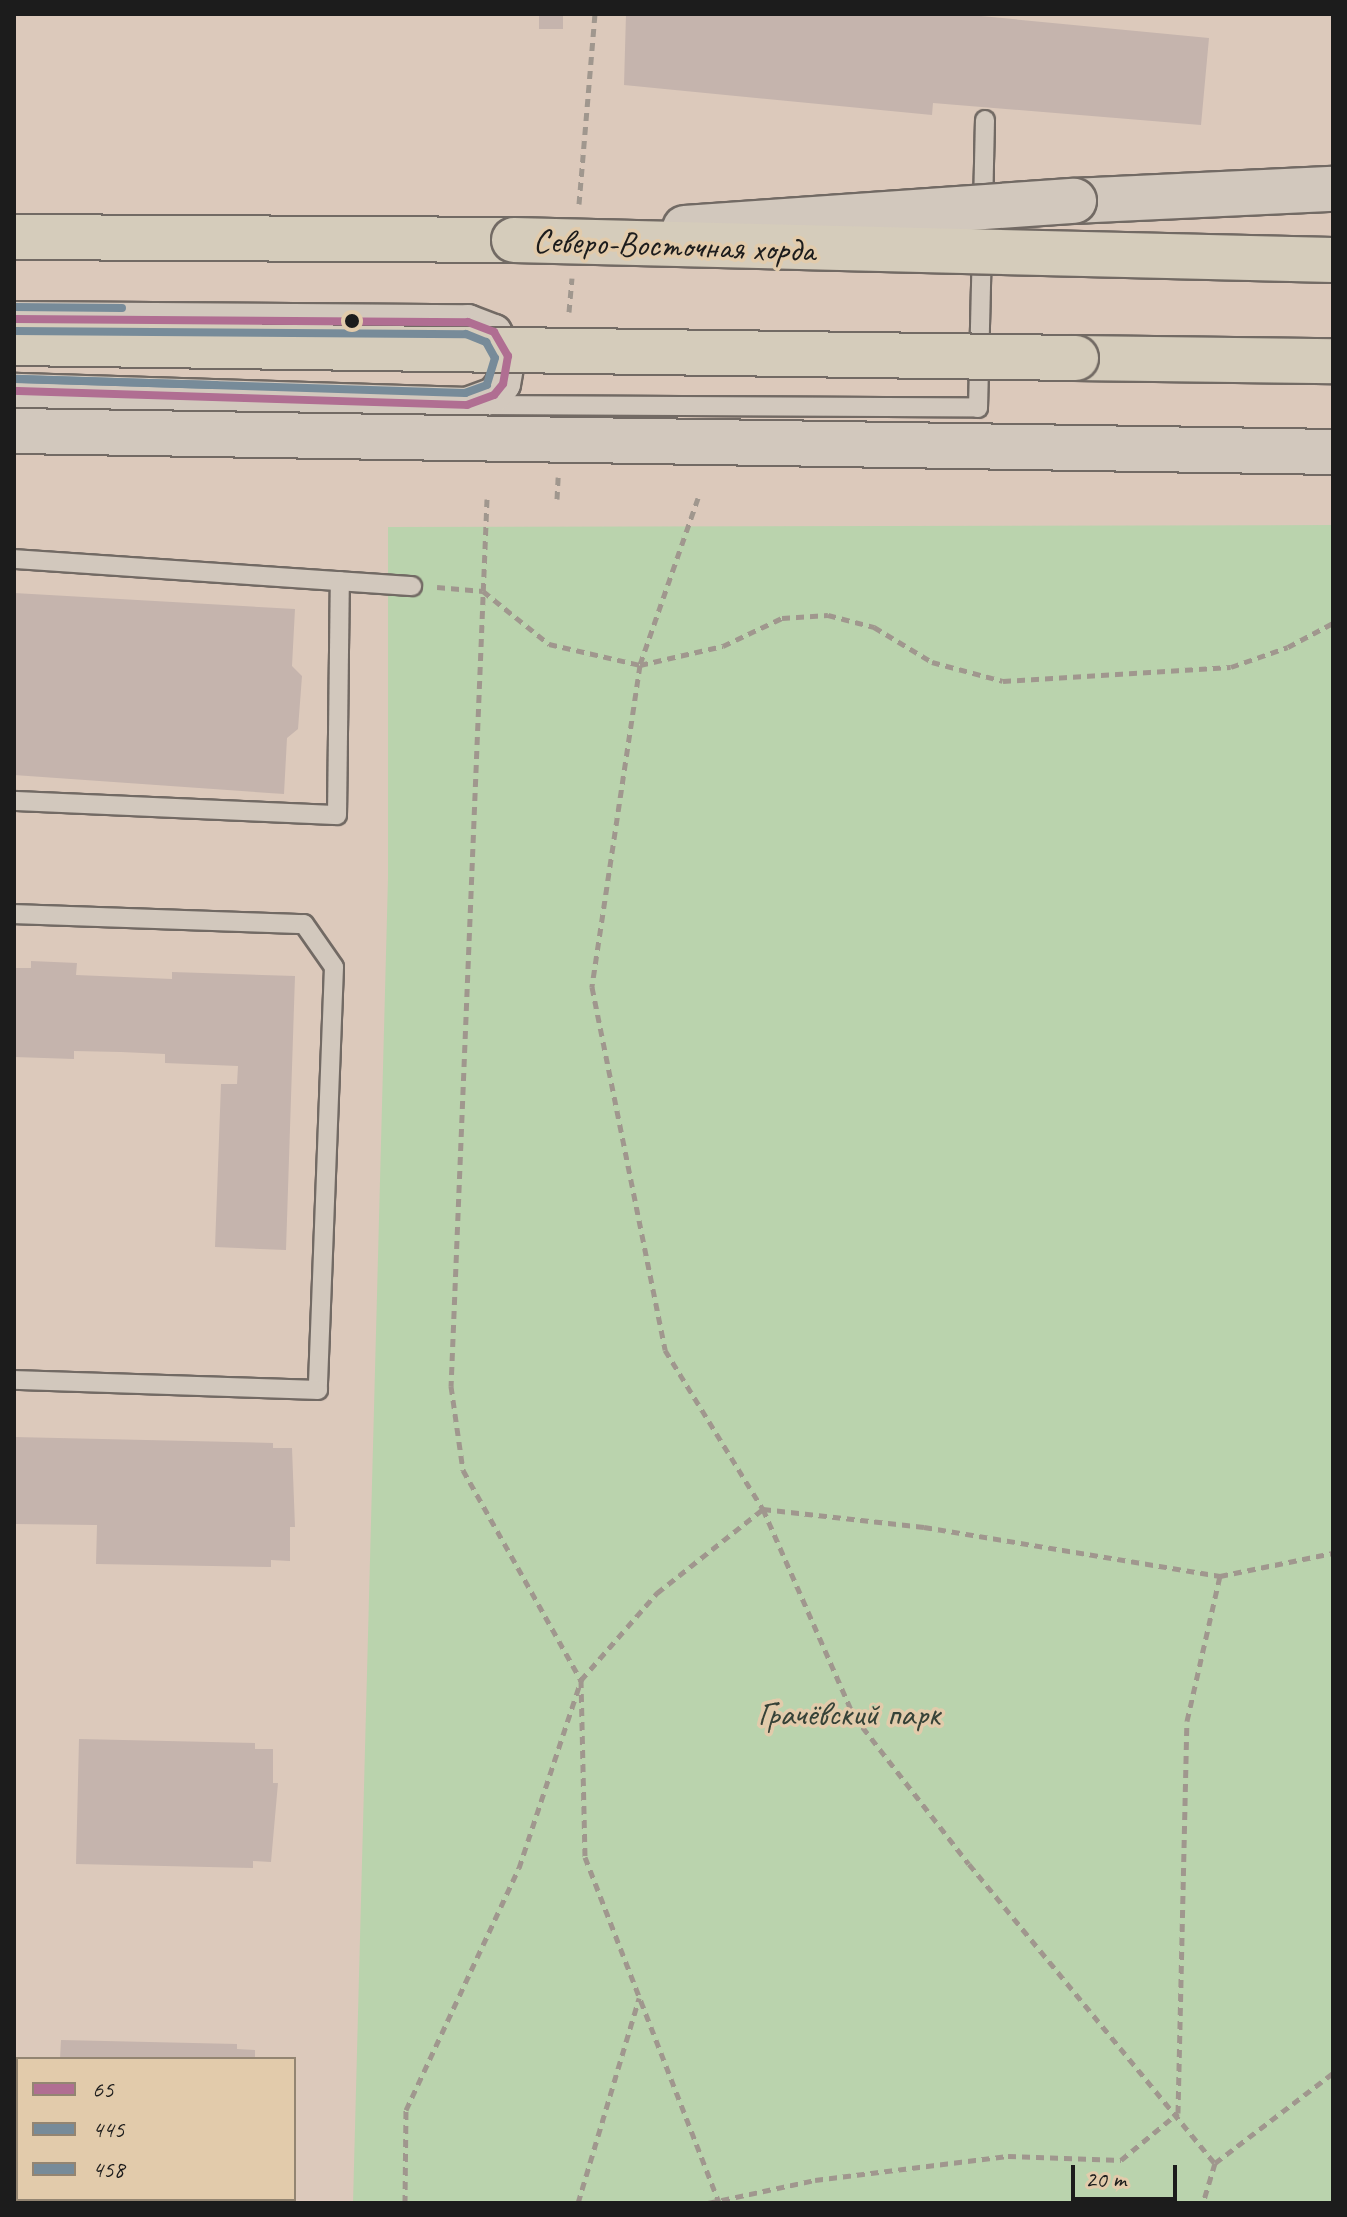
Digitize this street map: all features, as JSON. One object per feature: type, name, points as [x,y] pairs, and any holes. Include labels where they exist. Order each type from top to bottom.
[{"type":"main road","points":[[514,240],[1074,201],[1333,189]]},
{"type":"main road","name":"Северо-Восточная хорда","points":[[14,237],[514,240],[1333,260]]},
{"type":"main road","points":[[14,343],[1333,361]]},
{"type":"main road","points":[[14,431],[1333,452]]},
{"type":"street","points":[[14,319],[482,324],[503,343],[508,370],[494,395],[467,405],[14,391]]},
{"type":"lane","points":[[467,405],[978,408],[985,120]]},
{"type":"lane","points":[[14,559],[412,586]]},
{"type":"lane","points":[[14,801],[337,815],[340,581]]},
{"type":"lane","points":[[14,914],[304,924],[334,967],[318,1390],[14,1380]]},
{"type":"path","points":[[577,218],[595,14]]},
{"type":"path","points":[[568,325],[573,265]]},
{"type":"path","points":[[698,498],[640,665],[592,987],[665,1350],[763,1509],[854,1716],[969,1864],[1178,2113],[1215,2163]]},
{"type":"path","points":[[487,499],[451,1386],[463,1470],[581,1680],[585,1857],[718,2200]]},
{"type":"path","points":[[412,586],[483,591],[549,644],[640,665],[723,646],[782,618],[828,615],[874,627],[932,662],[1003,681],[1231,667],[1288,647],[1333,623]]},
{"type":"path","points":[[405,2203],[406,2110],[519,1868],[581,1680],[657,1593],[763,1509],[924,1527],[1220,1576],[1333,1553]]},
{"type":"path","points":[[708,2203],[1008,2156],[1121,2160],[1178,2113],[1187,1721],[1220,1576]]},
{"type":"path","points":[[578,2203],[639,1998]]},
{"type":"path","points":[[1203,2203],[1215,2163],[1333,2073]]},
{"type":"green space","name":"Грачёвский парк","points":[[1333,525],[1333,2203],[353,2203],[388,878],[388,527]]},
{"type":"building","points":[[539,14],[563,14],[563,29],[539,29]]},
{"type":"building","points":[[626,14],[960,14],[1209,38],[1201,125],[933,103],[932,115],[624,85]]},
{"type":"building","points":[[14,593],[295,609],[292,666],[302,676],[298,729],[287,738],[284,794],[14,775]]},
{"type":"building","points":[[31,961],[77,963],[76,975],[172,979],[172,972],[295,976],[286,1250],[215,1247],[221,1084],[237,1084],[238,1066],[165,1063],[165,1054],[121,1052],[74,1051],[74,1059],[14,1057],[14,968],[31,968]]},
{"type":"building","points":[[14,1437],[273,1443],[273,1448],[292,1448],[295,1527],[290,1527],[290,1561],[271,1560],[271,1567],[96,1564],[97,1525],[14,1524]]},
{"type":"building","points":[[79,1739],[255,1743],[255,1749],[273,1749],[273,1783],[278,1783],[271,1862],[253,1861],[253,1868],[76,1864]]},
{"type":"building","points":[[61,2040],[237,2044],[237,2049],[255,2050],[255,2057],[60,2057]]},
{"type":"transit line","name":"458","points":[[14,307],[122,308]]},
{"type":"transit line","name":"65","points":[[14,319],[468,322],[494,332],[508,356],[503,384],[494,395],[467,405],[14,391]]},
{"type":"transit line","name":"445","points":[[14,331],[466,334],[486,342],[495,358],[487,385],[465,393],[14,379]]},
{"type":"transit line","name":"458","points":[[14,379],[216,385]]}]
